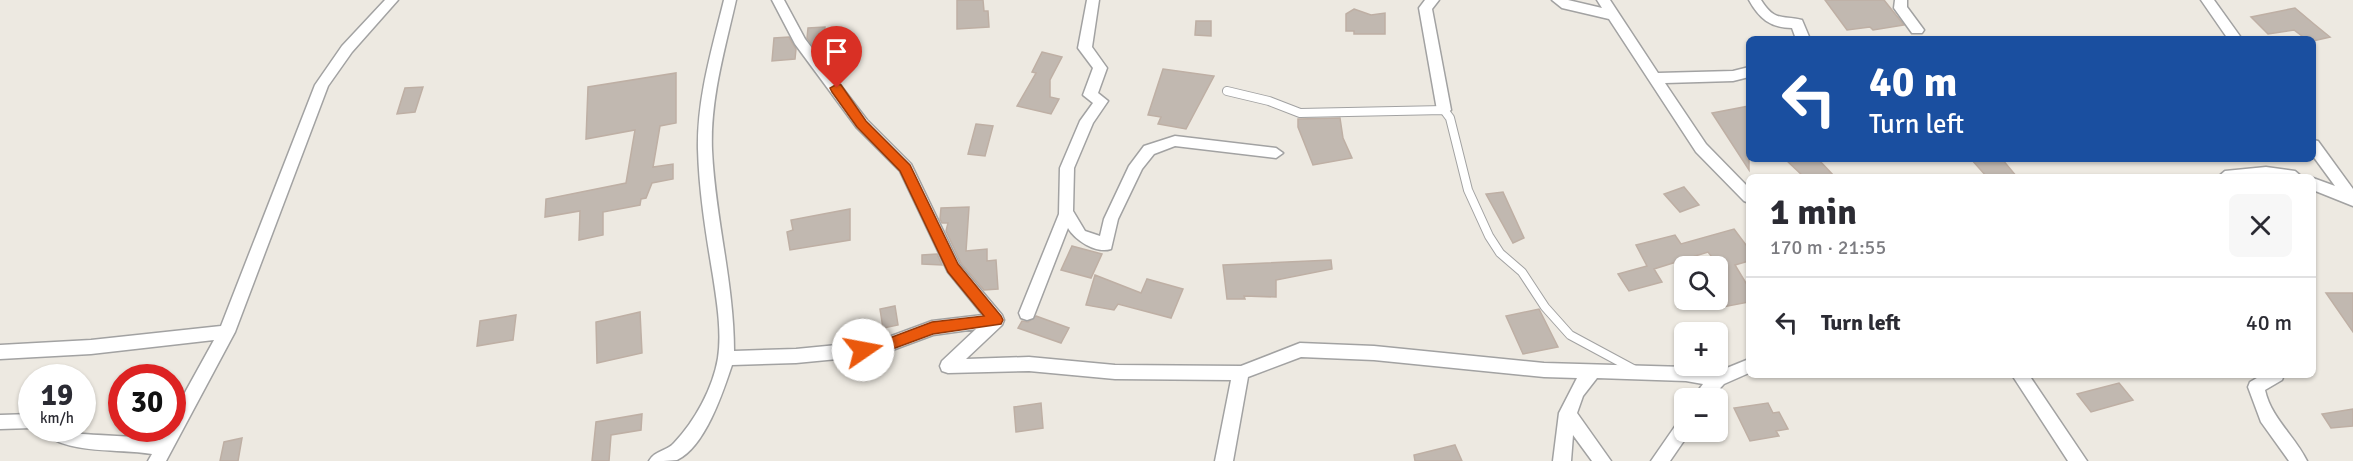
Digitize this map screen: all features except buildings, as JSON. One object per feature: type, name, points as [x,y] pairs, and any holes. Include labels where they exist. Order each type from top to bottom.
[{"type":"street","points":[[96,441],[124,442],[160,455],[186,412],[227,332],[322,85],[347,49],[392,0]]},
{"type":"street","points":[[658,461],[679,455],[713,398],[726,358],[726,312],[712,222],[705,148],[710,85],[730,0]]},
{"type":"street","points":[[778,0],[800,41],[862,124],[906,168],[953,268],[996,320]]},
{"type":"street","points":[[1027,313],[1066,211],[1067,168],[1087,121],[1101,101],[1090,94],[1100,68],[1085,48],[1093,0]]},
{"type":"street","points":[[1433,0],[1425,8],[1444,110]]},
{"type":"street","points":[[1558,0],[1567,5],[1612,15]]},
{"type":"street","points":[[1603,0],[1657,78],[1701,148],[1746,194]]},
{"type":"street","points":[[1755,0],[1763,15],[1778,25],[1797,23],[1802,36]]},
{"type":"street","points":[[1901,0],[1900,8],[1917,30]]},
{"type":"street","points":[[2207,0],[2233,36]]},
{"type":"street","points":[[1657,78],[1733,76],[1746,73]]},
{"type":"street","points":[[1066,211],[1080,235],[1106,245],[1111,219],[1136,166],[1149,150],[1175,141],[1276,153]]},
{"type":"street","points":[[2316,149],[2352,199]]},
{"type":"street","points":[[2250,174],[2266,172],[2278,174]]},
{"type":"street","points":[[2316,185],[2352,199]]},
{"type":"street","points":[[726,358],[796,356],[879,348],[932,328],[996,320]]},
{"type":"street","points":[[996,320],[948,366],[1029,364],[1115,372],[1241,373],[1300,350],[1374,353],[1544,370],[1686,374],[1718,379]]},
{"type":"street","points":[[0,352],[112,345],[227,332]]},
{"type":"street","points":[[1710,388],[1718,379],[1746,367]]},
{"type":"street","points":[[1562,461],[1567,412],[1578,386],[1594,370]]},
{"type":"street","points":[[1224,461],[1241,373]]},
{"type":"street","points":[[2022,378],[2078,461]]},
{"type":"street","points":[[2271,378],[2256,387],[2257,395],[2276,432],[2298,461]]},
{"type":"street","points":[[1567,412],[1602,461]]},
{"type":"street","points":[[0,422],[18,421]]},
{"type":"street","points":[[1660,461],[1674,441]]},
{"type":"lane","points":[[1227,91],[1269,101],[1300,112],[1444,110],[1450,118],[1468,190],[1489,236],[1500,253],[1522,272],[1545,307],[1570,335],[1639,373]]},
{"type":"route","points":[[837,88],[862,124],[892,157],[906,168],[937,239],[953,268],[996,320],[939,329],[932,328],[879,348],[863,350]]}]
